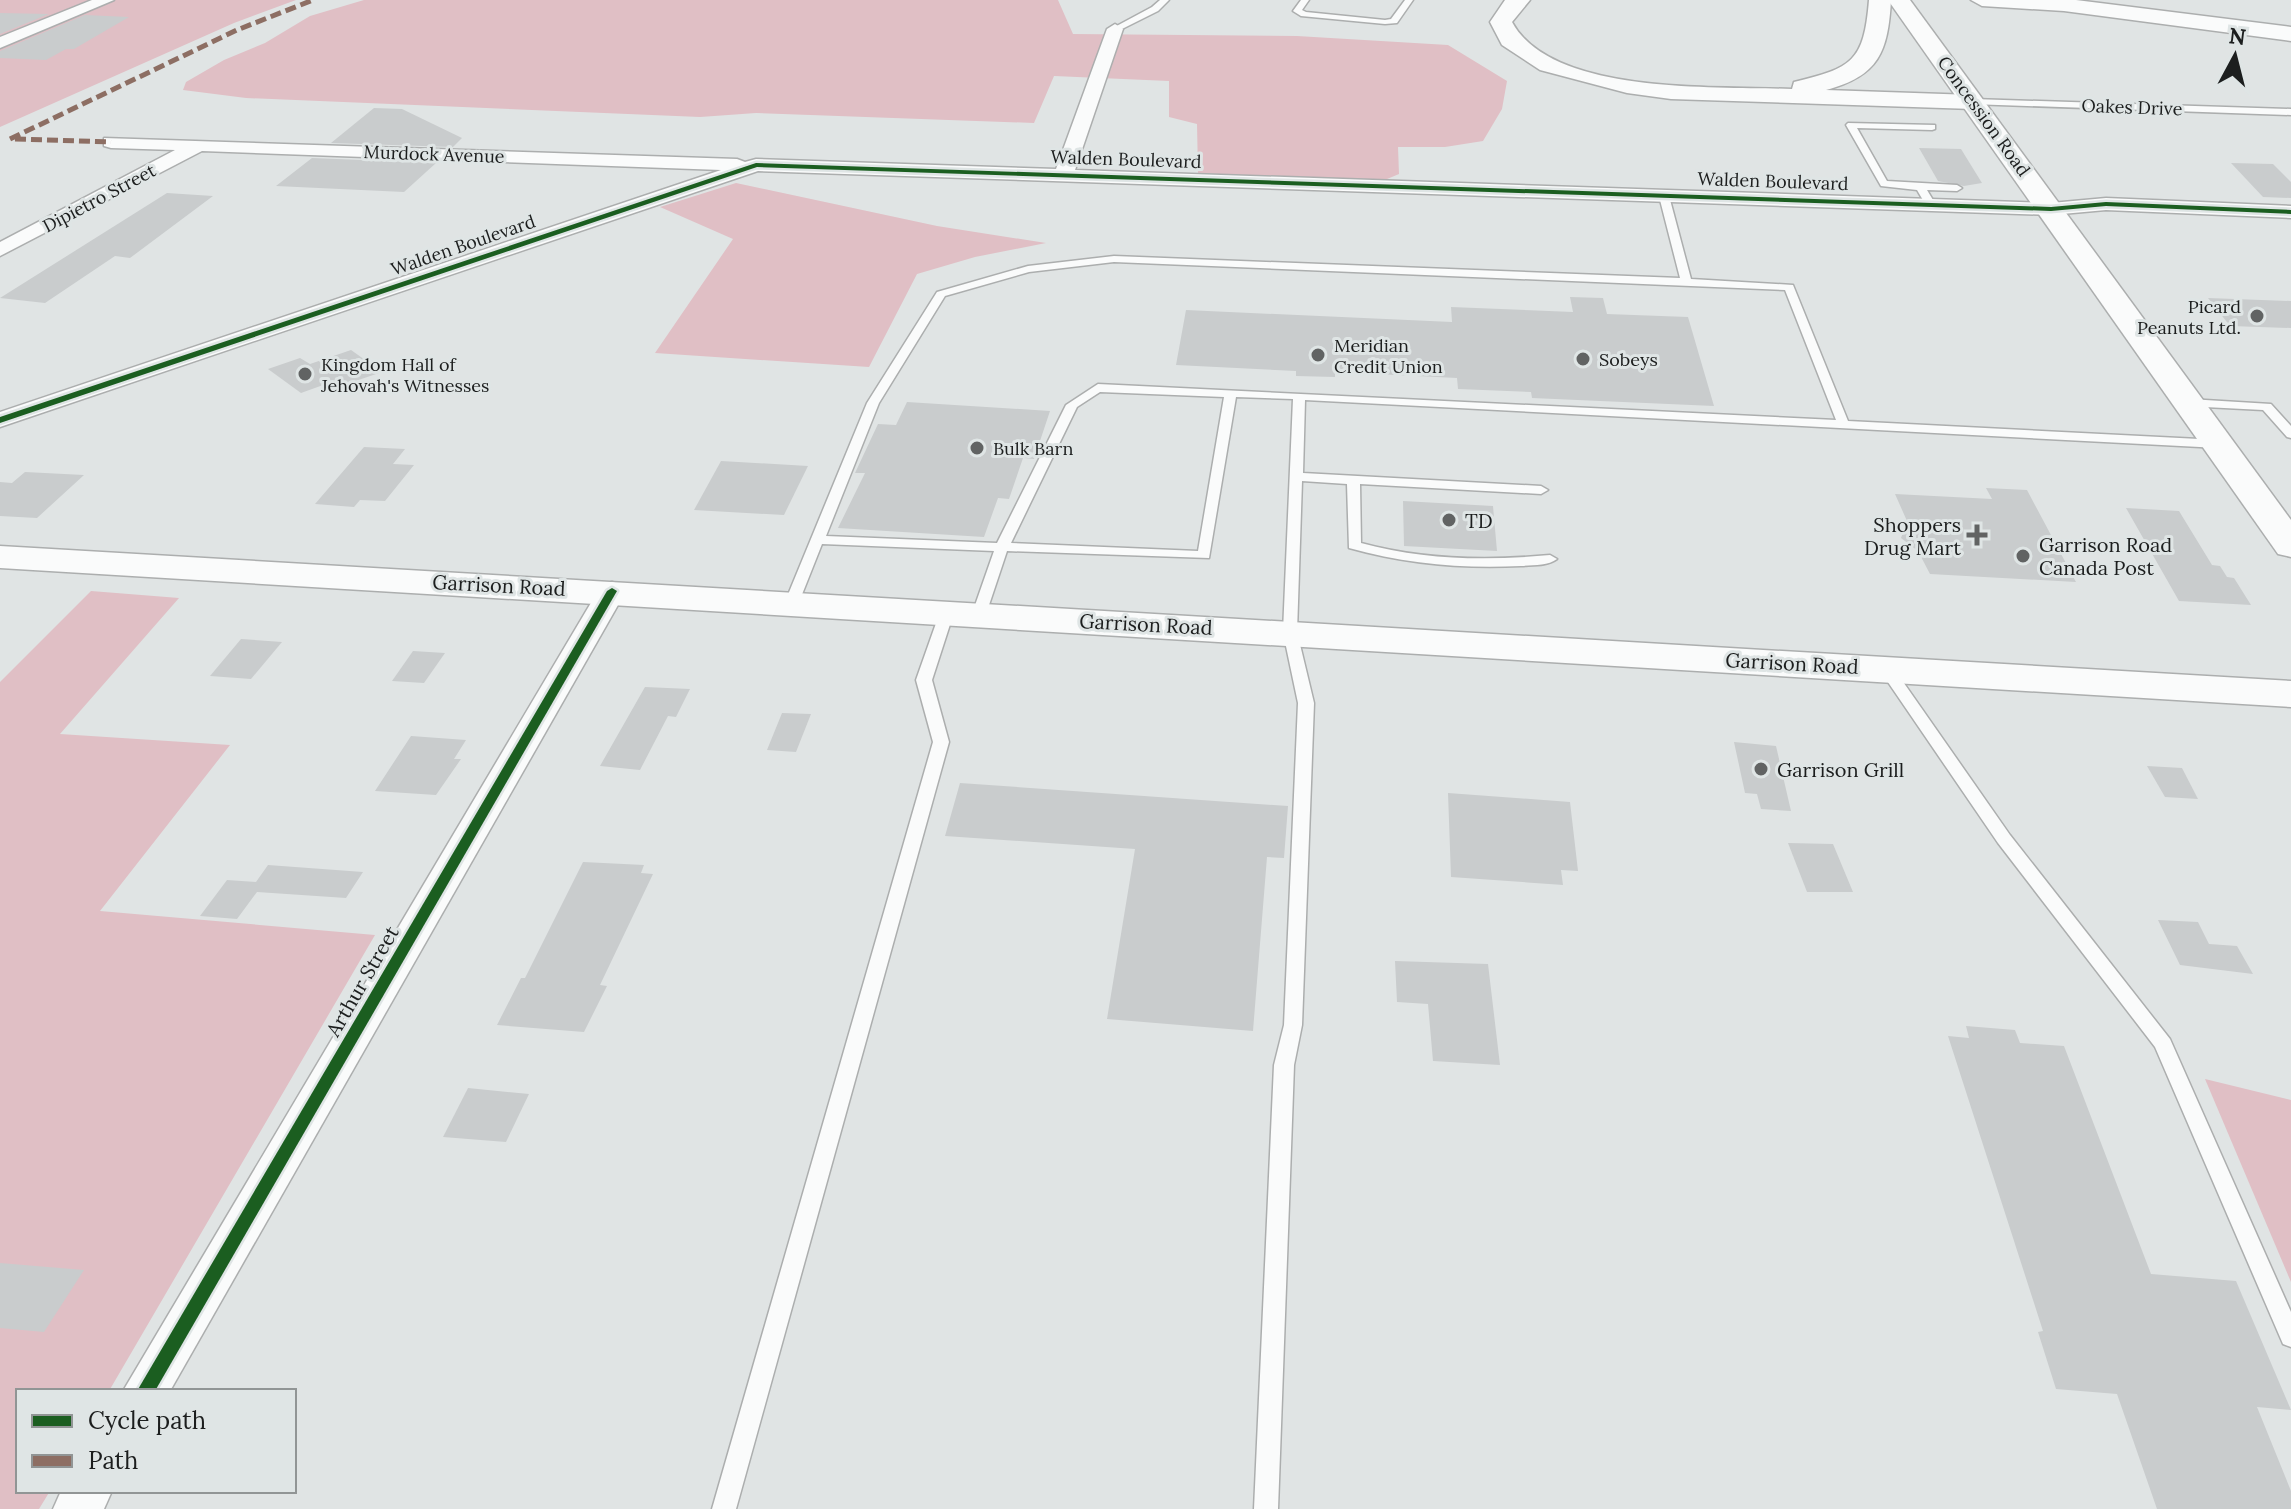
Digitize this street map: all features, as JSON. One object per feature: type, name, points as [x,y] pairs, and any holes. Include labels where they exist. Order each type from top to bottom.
[{"type":"main road","points":[[1519,0],[1507,9],[1501,22],[1505,37],[1519,51],[1552,66],[1626,86],[1721,94],[1973,102]]},
{"type":"main road","points":[[1721,94],[1772,92],[1821,84],[1850,74],[1872,56],[1879,30],[1880,0]]},
{"type":"main road","name":"Concession Road","points":[[1899,0],[2291,546]]},
{"type":"main road","points":[[1982,0],[2166,4],[2291,34]]},
{"type":"main road","points":[[2025,0],[2166,4],[2291,17]]},
{"type":"main road","name":"Garrison Road","points":[[0,557],[612,591],[2291,694]]},
{"type":"street","points":[[0,43],[106,0]]},
{"type":"street","points":[[1064,174],[1115,29]]},
{"type":"street","name":"Murdock Avenue","points":[[111,142],[756,165]]},
{"type":"street","name":"Dipietro Street","points":[[0,250],[198,145]]},
{"type":"street","name":"Walden Boulevard","points":[[0,420],[756,165],[2051,209],[2106,204],[2291,212]]},
{"type":"street","name":"Walden Boulevard","points":[[2051,209],[2105,219],[2291,227]]},
{"type":"street","name":"Arthur Street","points":[[147,1389],[612,591]]},
{"type":"lane","points":[[1115,29],[1155,9],[1165,0]]},
{"type":"lane","points":[[1305,0],[1297,11],[1304,14],[1385,22],[1394,21],[1409,0]]},
{"type":"lane","name":"Oakes Drive","points":[[1973,102],[2291,112]]},
{"type":"lane","points":[[1932,127],[1851,125],[1884,184],[1957,188]]},
{"type":"lane","points":[[1920,187],[1931,205]]},
{"type":"lane","points":[[1664,196],[1686,282]]},
{"type":"lane","points":[[792,602],[873,403],[941,294],[1028,269],[1114,259],[1789,287],[1843,423]]},
{"type":"lane","points":[[724,1509],[941,742],[924,680],[1002,547],[1072,405],[1098,388],[2219,444]]},
{"type":"lane","points":[[817,540],[1204,555],[1231,393]]},
{"type":"lane","points":[[1266,1509],[1284,1065],[1293,1025],[1306,763],[1306,703],[1290,632],[1299,396]]},
{"type":"lane","points":[[2189,403],[2267,407],[2291,434]]},
{"type":"lane","points":[[1295,477],[1541,490]]},
{"type":"lane","points":[[1353,480],[1354,545],[1386,555],[1512,563],[1550,559]]},
{"type":"lane","points":[[1887,669],[2004,839],[2163,1044],[2291,1337]]},
{"type":"shaded area","points":[[0,0],[296,0],[234,23],[0,127]]},
{"type":"shaded area","points":[[364,0],[1058,0],[1073,34],[1297,36],[1448,45],[1507,81],[1502,109],[1483,141],[1445,147],[1398,147],[1399,174],[1380,182],[1198,173],[1197,124],[1169,117],[1169,81],[1054,76],[1034,123],[756,113],[700,117],[246,98],[183,90],[186,82],[224,60],[265,43],[310,16]]},
{"type":"shaded area","points":[[736,183],[937,226],[1046,243],[975,257],[917,274],[869,367],[655,353],[733,239],[660,207]]},
{"type":"shaded area","points":[[91,591],[179,598],[60,734],[230,745],[100,911],[375,935],[110,1389],[16,1389],[16,1493],[49,1493],[39,1509],[0,1509],[0,682]]},
{"type":"shaded area","points":[[2205,1079],[2291,1100],[2291,1282]]},
{"type":"building","points":[[0,13],[49,14],[0,34]]},
{"type":"building","points":[[85,15],[129,17],[74,49],[66,49],[46,60],[0,58],[0,51]]},
{"type":"building","points":[[374,108],[402,109],[462,138],[453,147],[331,143]]},
{"type":"building","points":[[1919,148],[1961,149],[1982,183],[1964,186],[1938,181]]},
{"type":"building","points":[[312,158],[436,163],[404,192],[276,186]]},
{"type":"building","points":[[2231,163],[2273,164],[2291,182],[2291,198],[2263,197]]},
{"type":"building","points":[[167,193],[213,196],[130,258],[115,256],[45,303],[0,298]]},
{"type":"building","points":[[1570,297],[1603,298],[1607,314],[1688,317],[1714,406],[1532,398],[1531,392],[1458,389],[1457,378],[1335,372],[1335,377],[1296,376],[1296,371],[1176,365],[1186,310],[1452,322],[1451,307],[1573,312]]},
{"type":"building","name":"Picard Peanuts Ltd.","points":[[2208,298],[2291,301],[2291,328],[2230,326]]},
{"type":"building","points":[[351,350],[382,372],[332,389],[326,384],[301,393],[268,369],[300,358],[310,364]]},
{"type":"building","points":[[907,402],[1050,411],[1034,459],[1023,458],[1009,499],[998,498],[984,537],[838,528],[865,473],[855,473],[878,424],[896,425]]},
{"type":"building","points":[[364,447],[405,449],[393,464],[414,465],[385,501],[360,500],[354,507],[315,504]]},
{"type":"building","points":[[721,461],[808,466],[784,515],[694,510]]},
{"type":"building","points":[[25,472],[84,475],[37,518],[0,516],[0,482],[12,483]]},
{"type":"building","name":"Shoppers Drug Mart","points":[[1986,488],[2027,490],[2076,582],[1930,574],[1918,551],[1901,538],[1907,521],[1895,494],[1992,499]]},
{"type":"building","name":"TD","points":[[1403,501],[1493,506],[1497,551],[1404,546]]},
{"type":"building","points":[[2126,508],[2179,511],[2212,565],[2220,566],[2227,577],[2234,578],[2251,605],[2179,601]]},
{"type":"building","points":[[241,639],[282,642],[251,679],[210,676]]},
{"type":"building","points":[[413,651],[445,653],[424,683],[392,681]]},
{"type":"building","points":[[645,687],[690,689],[676,717],[668,716],[640,770],[600,766]]},
{"type":"building","points":[[782,713],[811,714],[796,752],[767,750]]},
{"type":"building","points":[[411,736],[466,740],[454,759],[461,759],[436,795],[375,791]]},
{"type":"building","name":"Garrison Grill","points":[[1734,742],[1776,746],[1791,811],[1761,809],[1757,794],[1745,793]]},
{"type":"building","points":[[2147,766],[2182,768],[2198,799],[2165,797]]},
{"type":"building","points":[[960,783],[1288,806],[1284,858],[1267,857],[1253,1031],[1107,1019],[1135,849],[945,836]]},
{"type":"building","points":[[1448,793],[1570,802],[1578,871],[1561,870],[1563,885],[1451,877]]},
{"type":"building","points":[[1788,843],[1833,844],[1853,892],[1807,892]]},
{"type":"building","points":[[583,862],[644,865],[641,873],[653,874],[600,985],[607,986],[584,1032],[497,1025],[521,978],[525,978]]},
{"type":"building","points":[[268,865],[363,872],[346,898],[257,892],[237,919],[200,916],[227,880],[256,882]]},
{"type":"building","points":[[2158,920],[2198,922],[2209,944],[2237,946],[2253,974],[2180,965]]},
{"type":"building","points":[[1395,961],[1488,964],[1500,1065],[1433,1061],[1428,1004],[1397,1002]]},
{"type":"building","points":[[1966,1026],[2015,1030],[2020,1043],[2064,1046],[2151,1274],[2236,1281],[2291,1410],[2257,1407],[2291,1491],[2291,1509],[2157,1509],[2117,1394],[2056,1389],[2038,1332],[2043,1331],[1948,1036],[1969,1038]]},
{"type":"building","points":[[468,1088],[529,1094],[506,1142],[443,1137]]},
{"type":"building","points":[[0,1263],[84,1270],[44,1332],[0,1328]]},
{"type":"marked path","points":[[10,139],[237,30],[313,0]]},
{"type":"marked path","points":[[15,139],[111,142]]},
{"type":"cycle path","points":[[0,420],[756,165],[2051,209],[2106,204],[2291,212]]},
{"type":"cycle path","points":[[147,1389],[612,591]]},
{"type":"place","name":"Picard Peanuts Ltd.","points":[[2257,316]]},
{"type":"place","name":"Meridian Credit Union","points":[[1318,355]]},
{"type":"place","name":"Sobeys","points":[[1583,359]]},
{"type":"place","name":"Kingdom Hall of Jehovah's Witnesses","points":[[305,374]]},
{"type":"place","name":"Bulk Barn","points":[[977,448]]},
{"type":"place","name":"TD","points":[[1449,520]]},
{"type":"place","name":"Shoppers Drug Mart","points":[[1977,535]]},
{"type":"place","name":"Garrison Road Canada Post","points":[[2023,556]]},
{"type":"place","name":"Garrison Grill","points":[[1761,769]]}]
